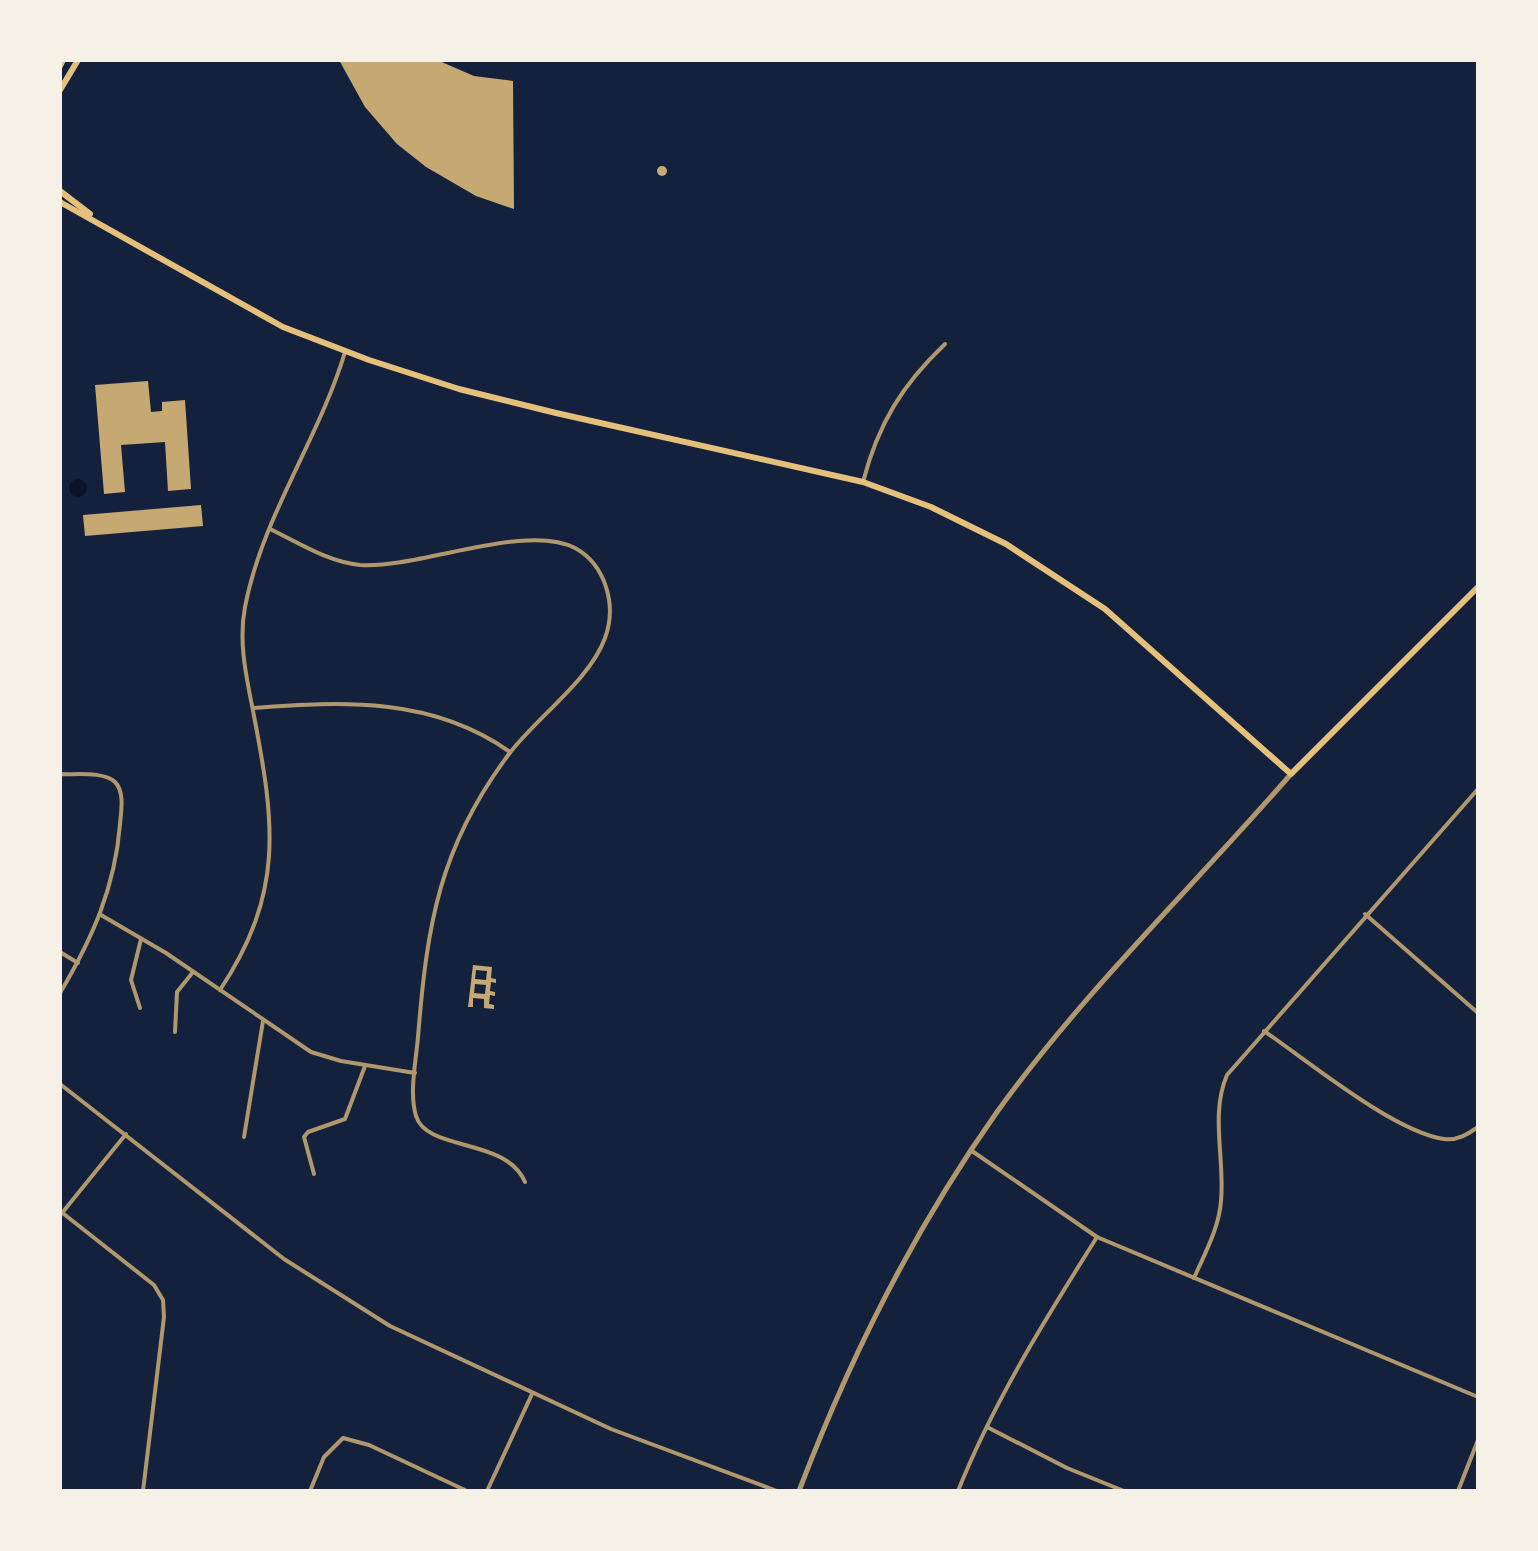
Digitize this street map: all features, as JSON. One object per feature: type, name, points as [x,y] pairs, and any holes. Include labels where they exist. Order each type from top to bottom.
[{"type":"main road","points":[[60,66],[63,60]]},
{"type":"main road","points":[[60,90],[78,60]]},
{"type":"main road","points":[[60,191],[99,222]]},
{"type":"main road","points":[[60,202],[283,327],[459,389],[863,482],[899,493],[972,526],[1074,586],[1136,635],[1291,774],[1478,587]]},
{"type":"street","points":[[863,482],[889,408],[904,387],[945,344]]},
{"type":"street","points":[[220,990],[241,958],[261,906],[269,868],[270,814],[242,626],[249,591],[270,529],[346,349]]},
{"type":"street","points":[[270,529],[328,558],[363,565],[544,540],[567,545],[584,554],[595,566],[609,594],[606,635],[593,660],[510,752],[470,811],[434,904],[422,986],[415,1113],[424,1128],[511,1160],[525,1182]]},
{"type":"street","points":[[253,708],[358,702],[402,707],[463,724],[510,752]]},
{"type":"street","points":[[60,774],[105,777],[114,781],[120,790],[118,846],[101,915],[60,993]]},
{"type":"street","points":[[799,1491],[829,1414],[879,1308],[922,1230],[972,1151],[1036,1062],[1291,774]]},
{"type":"street","points":[[1194,1278],[1213,1235],[1221,1206],[1219,1112],[1223,1084],[1235,1064],[1478,789]]},
{"type":"street","points":[[1365,914],[1478,1013]]},
{"type":"street","points":[[101,915],[193,972],[311,1052],[365,1066],[416,1073]]},
{"type":"street","points":[[140,1008],[131,980],[141,939]]},
{"type":"street","points":[[60,952],[78,963]]},
{"type":"street","points":[[175,1032],[177,992],[193,972]]},
{"type":"street","points":[[244,1137],[263,1021]]},
{"type":"street","points":[[1264,1031],[1395,1118],[1426,1134],[1452,1139],[1478,1127]]},
{"type":"street","points":[[314,1174],[304,1137],[308,1132],[345,1119],[362,1083],[365,1066]]},
{"type":"street","points":[[60,1084],[126,1133],[250,1234],[318,1283],[390,1326],[532,1394],[654,1447],[777,1491]]},
{"type":"street","points":[[126,1133],[61,1212],[154,1285],[163,1300],[164,1317],[143,1491]]},
{"type":"street","points":[[972,1151],[1097,1237],[1478,1397]]},
{"type":"street","points":[[958,1491],[987,1427],[1040,1328],[1097,1237]]},
{"type":"street","points":[[487,1491],[532,1394]]},
{"type":"street","points":[[987,1427],[1067,1468],[1124,1491]]},
{"type":"street","points":[[310,1491],[324,1457],[343,1438],[369,1445],[467,1491]]},
{"type":"street","points":[[1458,1491],[1478,1440]]},
{"type":"water","points":[[78,479],[87,488],[78,497],[69,488]]},
{"type":"building","points":[[339,60],[437,60],[474,76],[513,81],[514,209],[476,196],[426,167],[397,144],[365,107]]},
{"type":"building","points":[[662,166],[667,171],[662,176],[657,171]]},
{"type":"building","points":[[148,381],[151,412],[162,411],[162,402],[185,400],[191,489],[168,491],[165,442],[121,445],[125,492],[104,494],[95,385]]},
{"type":"building","points":[[201,505],[203,526],[85,536],[83,515]]},
{"type":"building","points":[[473,965],[492,967],[491,978],[496,979],[496,983],[491,982],[490,991],[495,992],[495,996],[490,995],[489,1004],[494,1005],[494,1009],[484,1008],[484,999],[473,998],[473,1007],[468,1007]],"holes":[[[476,970],[487,971],[486,980],[475,979]],[[475,984],[486,985],[485,994],[474,993]]]}]
